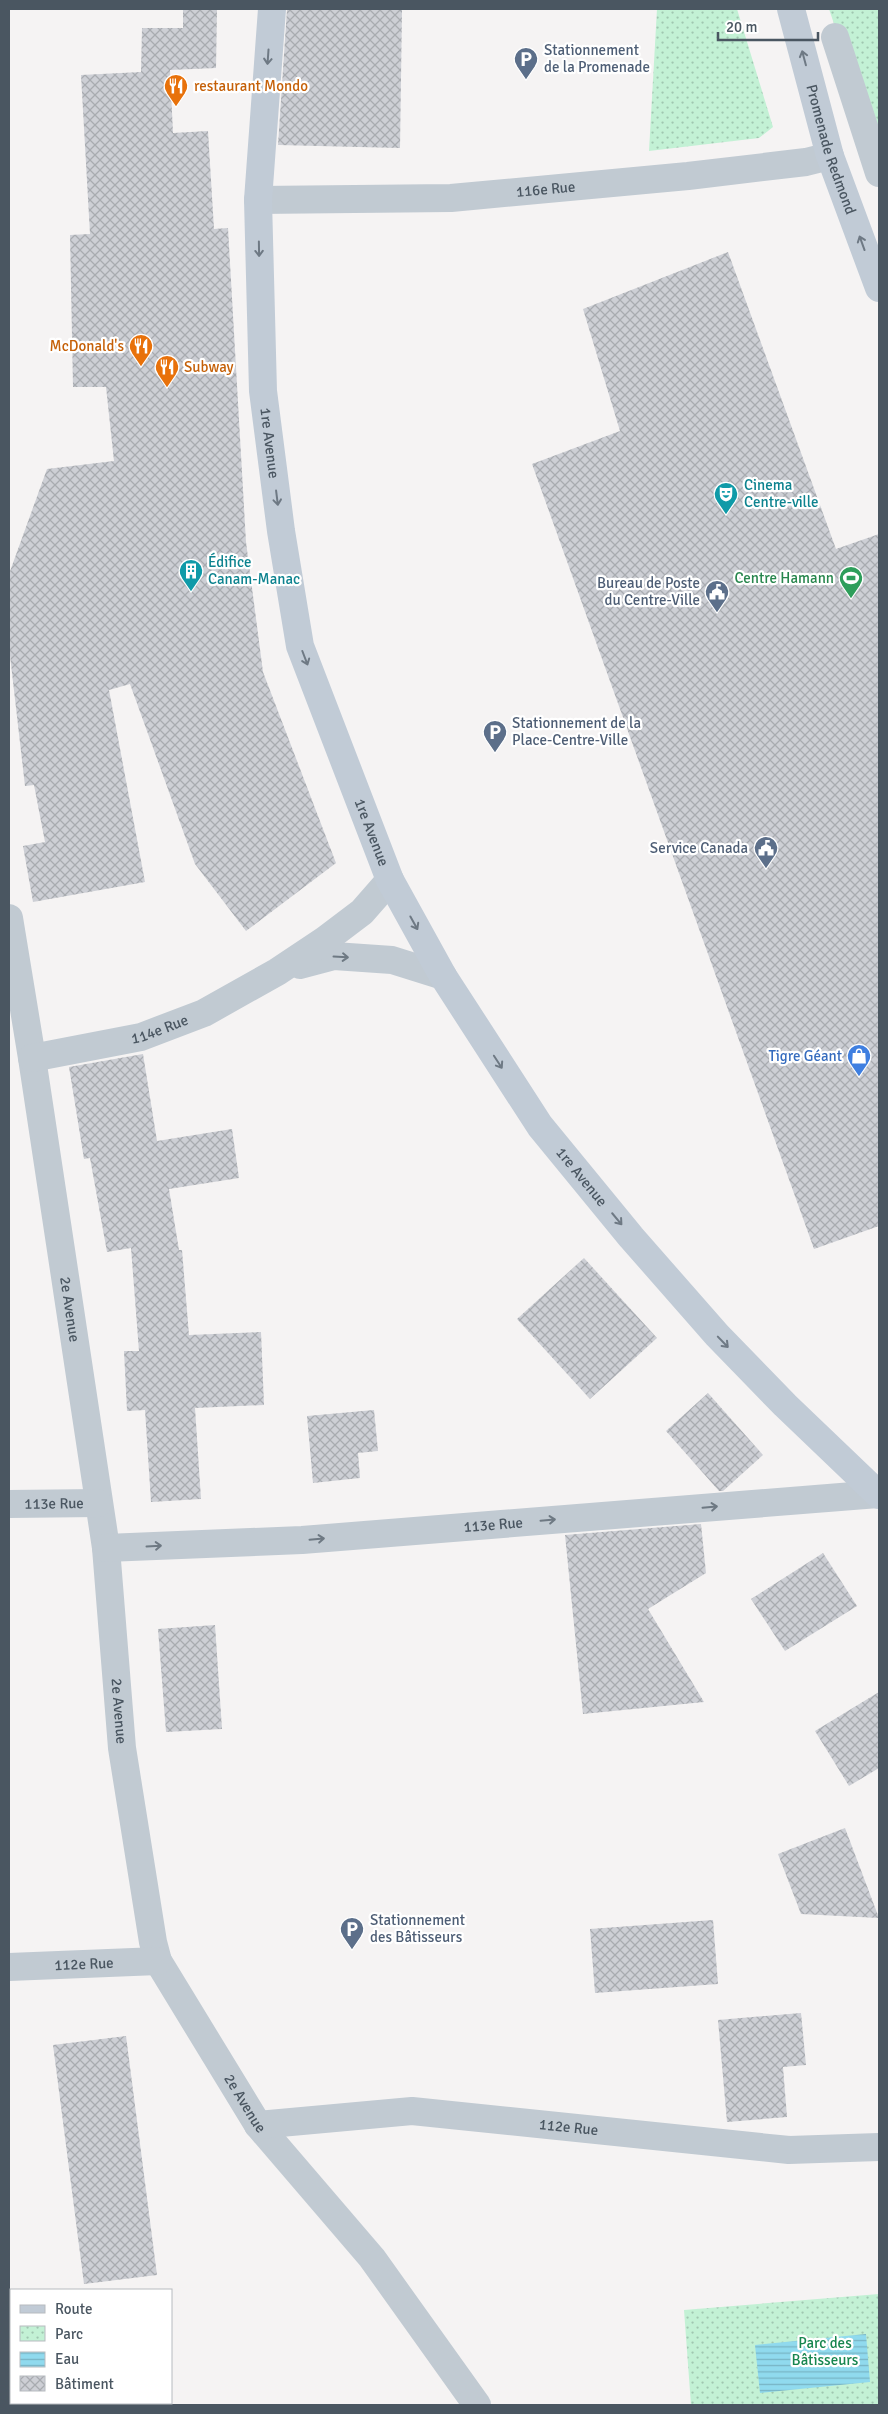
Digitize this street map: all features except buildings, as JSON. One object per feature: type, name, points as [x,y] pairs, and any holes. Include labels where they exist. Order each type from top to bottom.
[{"type":"street","name":"1re Avenue","points":[[272,9],[258,200],[263,392],[281,531],[300,646],[390,880],[443,976],[540,1126],[631,1237],[717,1336],[785,1405],[879,1494]]},
{"type":"street","name":"Promenade Redmond","points":[[791,9],[830,156],[879,288]]},
{"type":"street","points":[[834,37],[879,173]]},
{"type":"street","name":"116e Rue","points":[[258,200],[451,198],[688,176],[806,162],[830,156]]},
{"type":"street","name":"114e Rue","points":[[32,1058],[140,1037],[204,1013],[277,972],[362,912],[390,880]]},
{"type":"street","name":"2e Avenue","points":[[9,918],[14,981],[32,1058],[106,1548],[122,1748],[153,1942],[158,1961],[258,2125],[372,2258],[477,2405]]},
{"type":"street","name":"114e Rue","points":[[277,972],[334,956],[392,960],[443,976]]},
{"type":"street","name":"113e Rue","points":[[106,1548],[302,1540],[879,1494]]},
{"type":"street","name":"113e Rue","points":[[9,1504],[98,1503]]},
{"type":"street","name":"112e Rue","points":[[9,1967],[158,1961]]},
{"type":"street","name":"112e Rue","points":[[258,2125],[412,2111],[789,2150],[879,2147]]},
{"type":"green space","points":[[657,9],[737,9],[773,127],[759,138],[649,151]]},
{"type":"green space","points":[[829,9],[879,9],[879,156]]},
{"type":"green space","name":"Parc des Bâtisseurs","points":[[879,2294],[879,2405],[691,2405],[684,2310]]},
{"type":"water","points":[[866,2334],[870,2382],[760,2393],[755,2345]]},
{"type":"place","name":"Stationnement de la Promenade","points":[[526,80]]},
{"type":"place","name":"restaurant Mondo","points":[[176,107]]},
{"type":"place","name":"McDonald's","points":[[141,367]]},
{"type":"place","name":"Subway","points":[[167,388]]},
{"type":"place","name":"Cinema Centre-ville","points":[[726,515]]},
{"type":"place","name":"Édifice Canam-Manac","points":[[191,592]]},
{"type":"place","name":"Centre Hamann","points":[[851,599]]},
{"type":"place","name":"Bureau de Poste du Centre-Ville","points":[[717,613]]},
{"type":"place","name":"Stationnement de la Place-Centre-Ville","points":[[495,753]]},
{"type":"place","name":"Service Canada","points":[[766,869]]},
{"type":"place","name":"Tigre Géant","points":[[859,1077]]},
{"type":"place","name":"Stationnement des Bâtisseurs","points":[[352,1950]]}]
